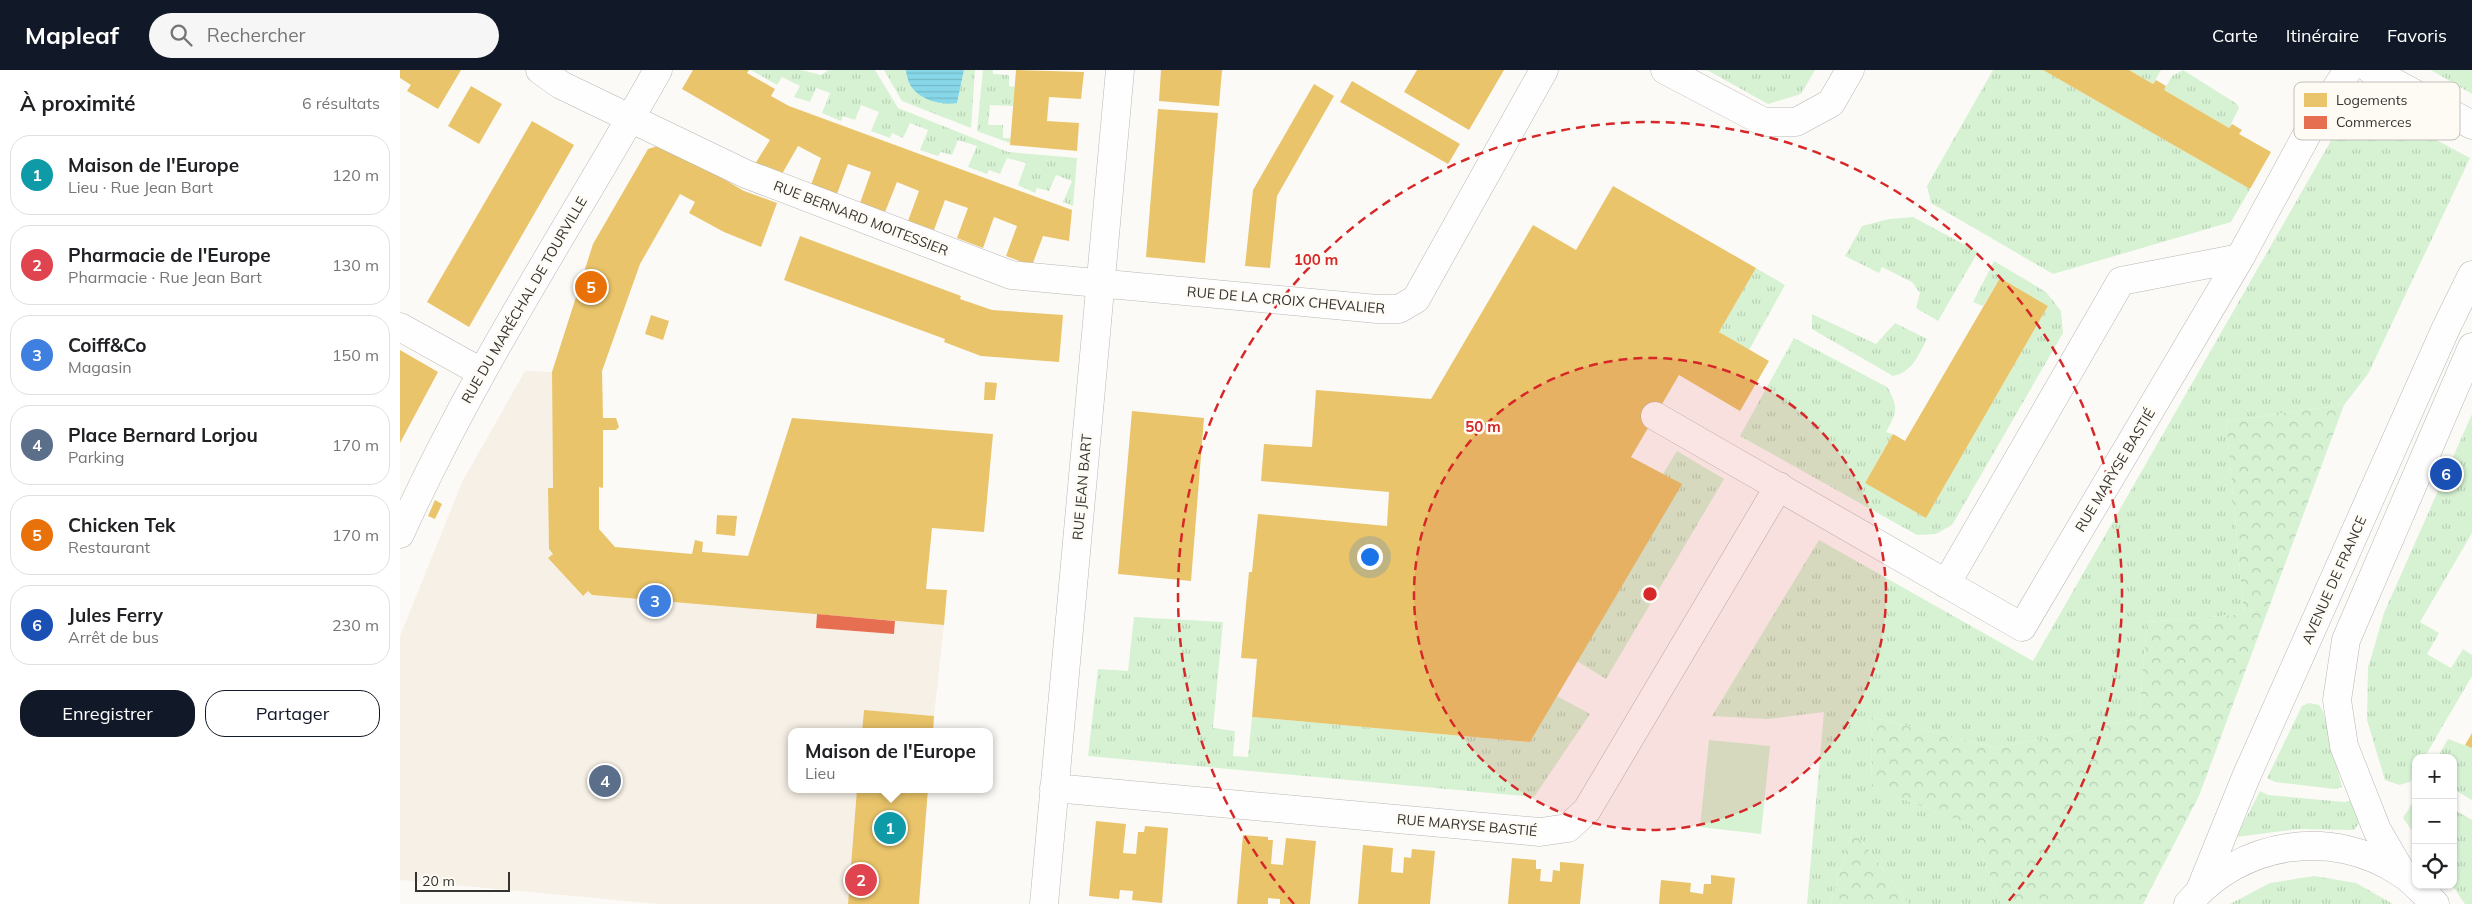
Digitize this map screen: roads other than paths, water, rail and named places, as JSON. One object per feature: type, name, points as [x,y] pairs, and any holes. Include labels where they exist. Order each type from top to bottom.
[{"type":"street","name":"RUE BERNARD MOITESSIER","points":[[540,70],[561,85],[746,174],[1011,275],[1101,284]]},
{"type":"street","name":"RUE DU MARÉCHAL DE TOURVILLE","points":[[400,534],[431,465],[481,372],[658,70]]},
{"type":"street","name":"RUE JEAN BART","points":[[1044,904],[1120,70]]},
{"type":"street","name":"RUE DE LA CROIX CHEVALIER","points":[[1101,284],[1377,309],[1400,309],[1416,299],[1544,70]]},
{"type":"street","points":[[1666,70],[1764,122],[1796,122],[1831,103],[1850,70]]},
{"type":"street","name":"RUE MARYSE BASTIÉ","points":[[2340,82],[2348,70]]},
{"type":"street","points":[[2371,70],[2393,82]]},
{"type":"street","points":[[2460,118],[2472,125]]},
{"type":"street","name":"RUE MARYSE BASTIÉ","points":[[1655,416],[2022,626],[2240,258],[2304,140]]},
{"type":"street","points":[[1946,584],[2121,282],[2240,258]]},
{"type":"street","name":"AVENUE DE FRANCE","points":[[2195,896],[2446,328],[2472,275]]},
{"type":"street","points":[[400,326],[481,372]]},
{"type":"street","points":[[2435,904],[2402,873],[2377,830],[2344,746],[2337,700],[2346,640],[2472,347]]},
{"type":"street","name":"RUE MARYSE BASTIÉ","points":[[1054,788],[1540,832],[1568,828],[1587,810],[1779,486]]},
{"type":"street","points":[[2195,896],[2246,858],[2299,844],[2353,850],[2402,873]]},
{"type":"water","points":[[906,70],[964,70],[957,103],[949,104],[931,101],[917,93],[911,87]]},
{"type":"place","name":"Chicken Tek","points":[[591,287]]},
{"type":"place","name":"Jules Ferry","points":[[2446,474]]},
{"type":"place","name":"Coiff&Co","points":[[655,601]]},
{"type":"place","name":"Place Bernard Lorjou","points":[[605,781]]},
{"type":"place","name":"Maison de l'Europe","points":[[890,828]]},
{"type":"place","name":"Pharmacie de l'Europe","points":[[861,880]]}]
